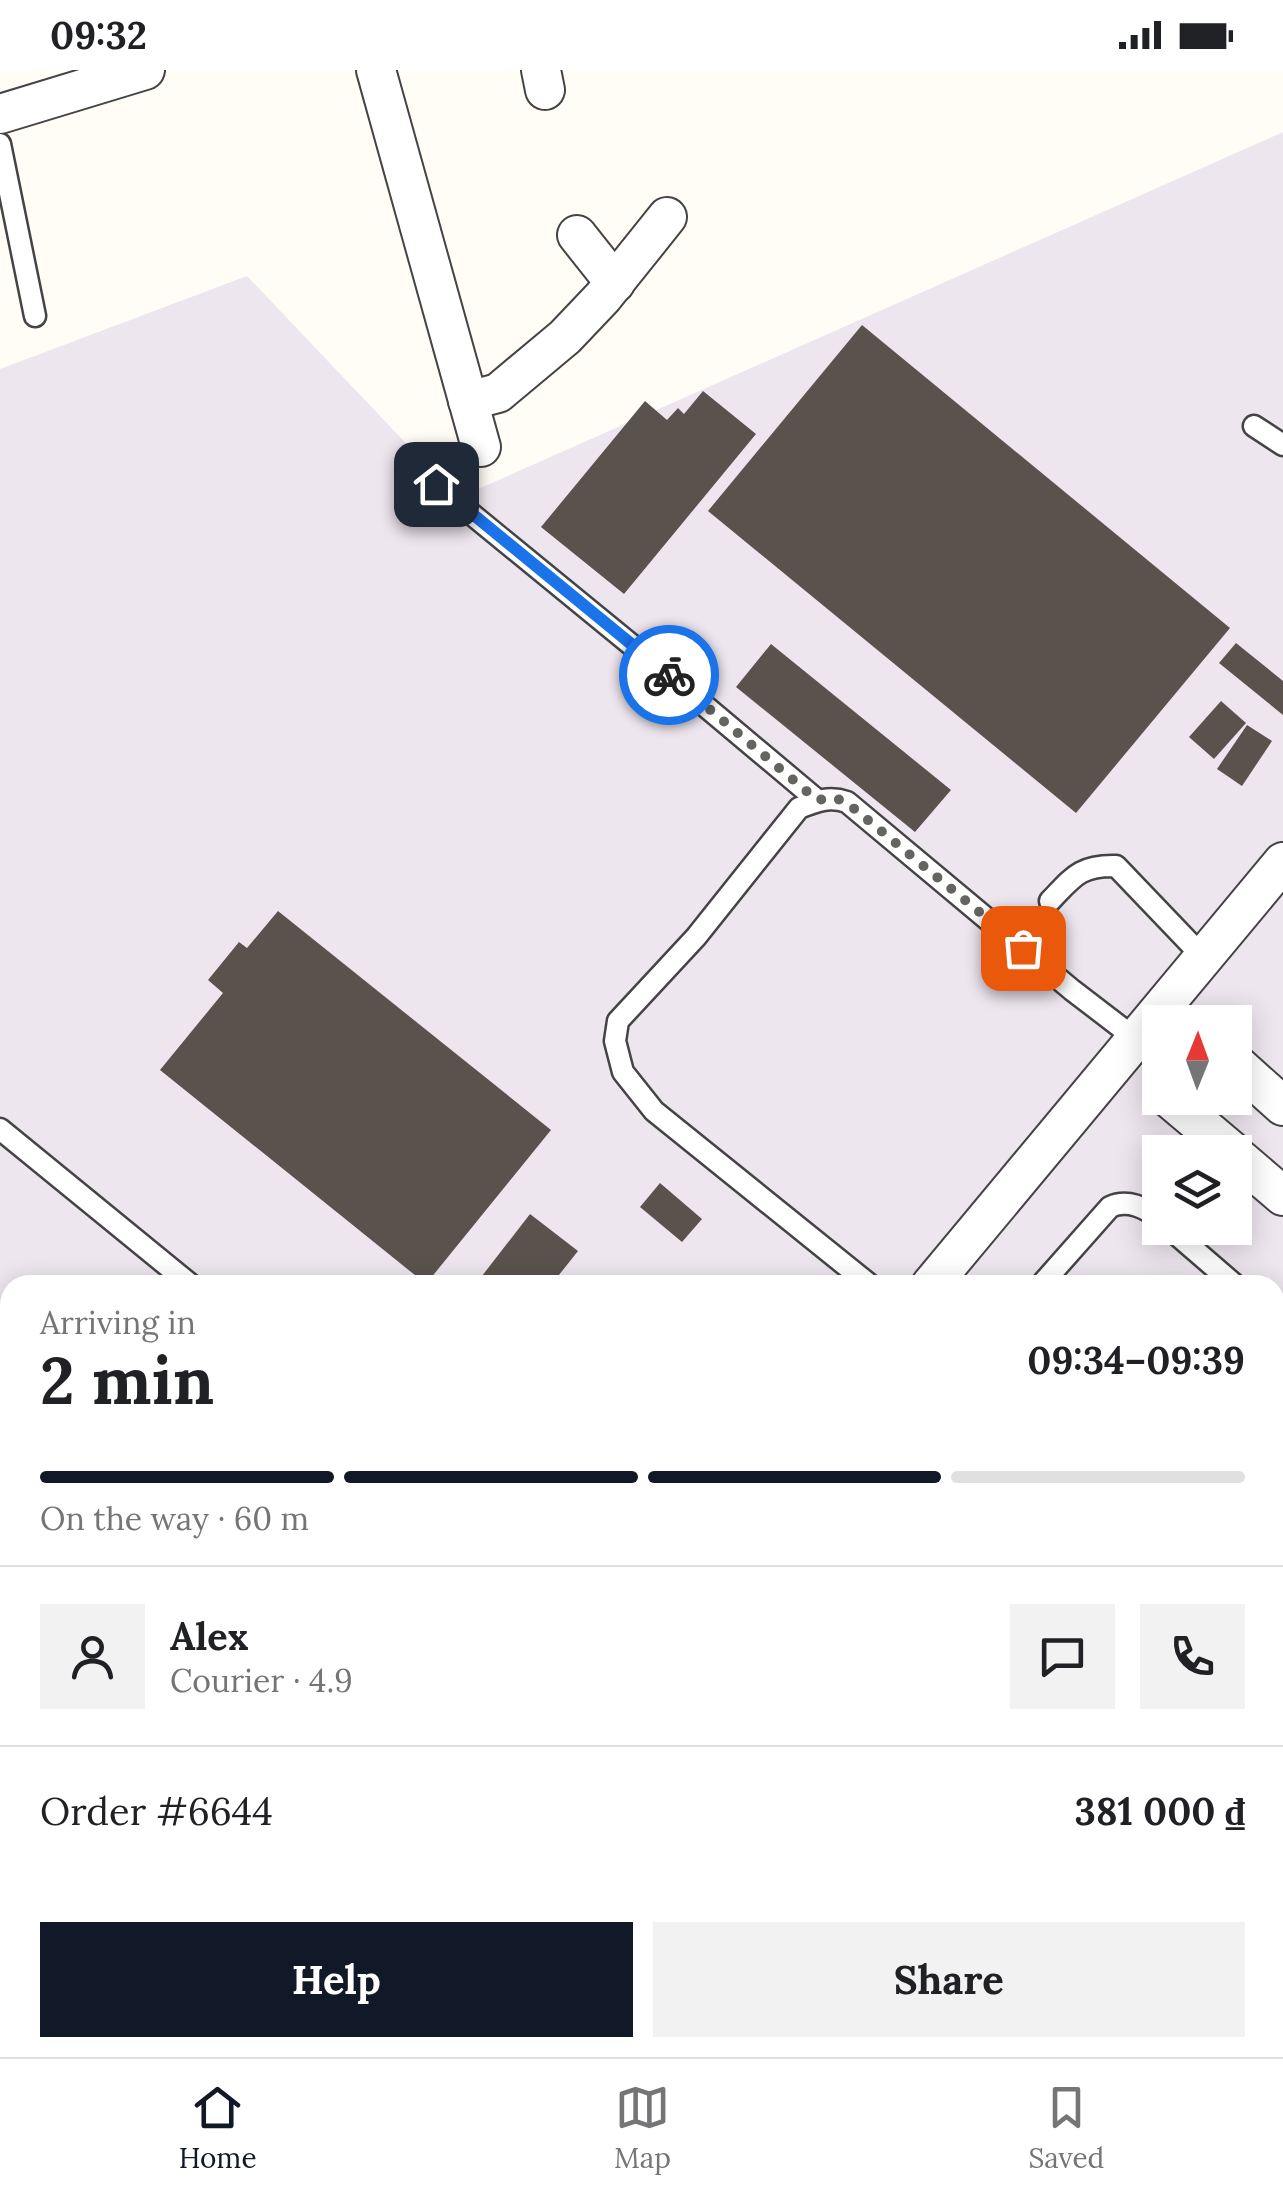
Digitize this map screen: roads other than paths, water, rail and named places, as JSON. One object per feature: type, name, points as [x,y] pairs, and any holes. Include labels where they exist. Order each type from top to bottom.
[{"type":"street","points":[[0,114],[145,70]]},
{"type":"street","points":[[376,70],[480,447]]},
{"type":"street","points":[[468,401],[498,393],[564,337],[615,283],[668,216]]},
{"type":"street","points":[[577,235],[615,283]]},
{"type":"street","points":[[1182,1005],[1204,958],[1283,862]]},
{"type":"street","points":[[939,1275],[1129,1048],[1142,1039]]},
{"type":"street","points":[[1129,1048],[1142,1066]]},
{"type":"street","points":[[1252,1078],[1283,1106]]},
{"type":"street","points":[[1189,1115],[1212,1135]]},
{"type":"street","points":[[1252,1169],[1283,1196]]},
{"type":"lane","points":[[0,144],[35,316]]},
{"type":"lane","points":[[1254,426],[1283,445]]},
{"type":"lane","points":[[436,484],[817,800]]},
{"type":"lane","points":[[858,1275],[654,1110],[623,1072],[616,1041],[618,1021],[696,936],[800,808],[817,800],[835,798],[846,802],[1072,990],[1129,1048]]},
{"type":"lane","points":[[1050,901],[1077,873],[1096,866],[1116,866],[1204,958]]},
{"type":"lane","points":[[0,1129],[179,1275]]},
{"type":"lane","points":[[1051,1275],[1110,1207],[1129,1203],[1142,1210]]},
{"type":"lane","points":[[1189,1245],[1223,1275]]}]
